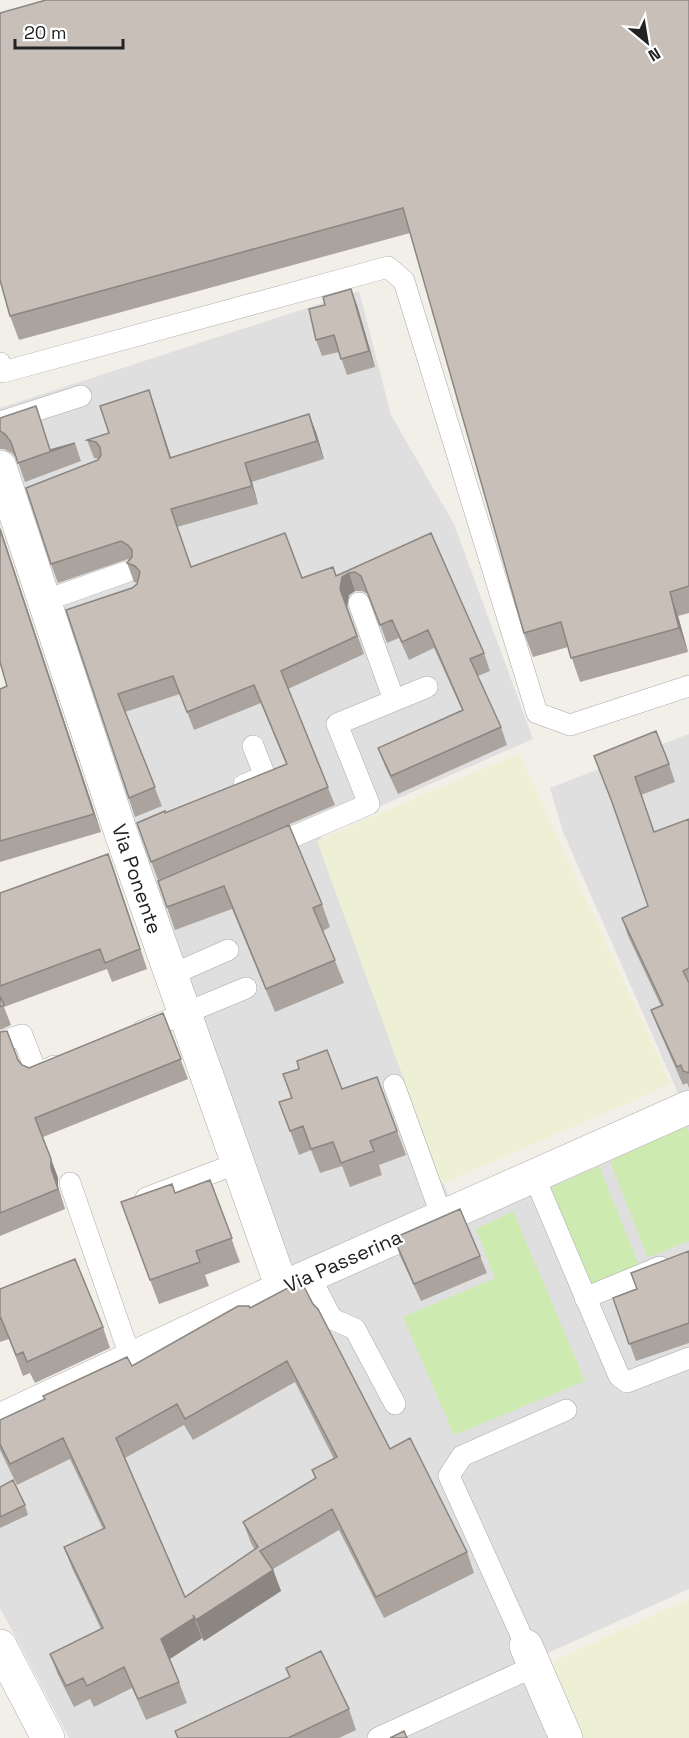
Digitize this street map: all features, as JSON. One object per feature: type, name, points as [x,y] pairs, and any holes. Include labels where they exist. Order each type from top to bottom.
[{"type":"street","name":"Via Ponente","points":[[0,467],[22,496],[125,844],[155,895],[171,975],[238,1163],[296,1281]]},
{"type":"street","name":"Via Passerina","points":[[0,1420],[296,1281],[689,1107]]},
{"type":"street","points":[[0,1646],[48,1738]]},
{"type":"street","points":[[530,1656],[566,1738]]},
{"type":"lane","points":[[0,363],[3,372],[388,267],[404,281],[537,713],[570,725],[689,686]]},
{"type":"lane","points":[[0,422],[81,396]]},
{"type":"lane","points":[[57,612],[126,572]]},
{"type":"lane","points":[[359,603],[394,700]]},
{"type":"lane","points":[[252,854],[369,804],[337,724],[427,687]]},
{"type":"lane","points":[[222,794],[265,776],[253,746]]},
{"type":"lane","points":[[171,975],[228,950]]},
{"type":"lane","points":[[120,1040],[246,988]]},
{"type":"lane","points":[[9,1040],[22,1035],[37,1074],[77,1057]]},
{"type":"lane","points":[[394,1085],[442,1216]]},
{"type":"lane","points":[[133,1203],[238,1163]]},
{"type":"lane","points":[[534,1176],[619,1376],[627,1382],[689,1359]]},
{"type":"lane","points":[[70,1183],[130,1359]]},
{"type":"lane","points":[[585,1298],[673,1262]]},
{"type":"lane","points":[[296,1281],[332,1319],[355,1329],[395,1404]]},
{"type":"lane","points":[[378,1738],[530,1656],[449,1476],[462,1456],[566,1410]]},
{"type":"shaded area","points":[[359,291],[391,415],[454,524],[533,739],[319,833],[448,1195],[444,1202],[301,1267],[279,1259],[127,840],[0,448],[0,408]]},
{"type":"shaded area","points":[[689,734],[689,1092],[684,1094],[678,1093],[563,832],[550,788]]},
{"type":"shaded area","points":[[689,1117],[689,1589],[548,1653],[534,1686],[557,1738],[69,1738],[0,1608],[0,1430]]},
{"type":"green space","points":[[519,753],[671,1084],[442,1184],[317,841]]},
{"type":"green space","points":[[687,1126],[689,1133],[689,1241],[649,1257],[610,1161]]},
{"type":"green space","points":[[599,1166],[640,1268],[590,1287],[546,1190]]},
{"type":"green space","points":[[513,1211],[585,1381],[454,1435],[403,1317],[495,1278],[476,1229]]},
{"type":"green space","points":[[689,1599],[689,1738],[583,1738],[552,1669],[556,1660]]},
{"type":"building","points":[[46,0],[689,0],[689,586],[670,592],[679,628],[571,658],[561,622],[524,633],[403,208],[10,316],[0,280],[0,13]]},
{"type":"building","points":[[351,289],[369,351],[341,359],[334,335],[316,340],[309,309],[325,305],[323,297]]},
{"type":"building","points":[[149,390],[170,458],[309,414],[317,441],[245,463],[252,486],[171,509],[191,567],[285,533],[302,578],[333,567],[336,576],[431,533],[484,653],[470,659],[501,727],[391,776],[378,748],[463,710],[428,630],[402,642],[392,620],[380,625],[361,576],[355,572],[349,573],[342,577],[340,589],[357,636],[281,671],[328,787],[151,862],[137,823],[287,764],[254,685],[187,712],[173,676],[118,694],[155,787],[129,798],[66,610],[132,588],[137,584],[140,572],[135,566],[127,563],[132,557],[132,550],[121,541],[51,564],[26,488],[98,460],[101,455],[100,447],[96,442],[87,440],[109,433],[100,406]]},
{"type":"building","points":[[36,406],[50,450],[75,443],[18,463],[11,442],[0,431],[0,418]]},
{"type":"building","points":[[0,529],[94,814],[0,841],[0,689],[7,686],[0,662]]},
{"type":"building","points":[[656,731],[669,764],[635,777],[654,832],[689,819],[689,968],[683,971],[689,983],[689,1073],[683,1071],[681,1065],[677,1067],[651,1010],[663,1005],[622,918],[648,906],[594,756]]},
{"type":"building","points":[[289,825],[322,904],[313,908],[335,960],[266,989],[224,886],[167,907],[158,881]]},
{"type":"building","points":[[108,854],[140,949],[105,963],[100,949],[0,986],[0,893]]},
{"type":"building","points":[[163,1013],[181,1059],[35,1118],[51,1159],[51,1168],[58,1189],[0,1213],[0,1032],[7,1031],[18,1060],[29,1068]]},
{"type":"building","points":[[327,1050],[342,1089],[377,1077],[397,1131],[370,1141],[374,1151],[341,1163],[333,1142],[311,1149],[303,1126],[290,1131],[279,1102],[292,1098],[283,1074],[299,1069],[297,1061]]},
{"type":"building","points":[[210,1180],[232,1238],[196,1251],[200,1262],[150,1280],[121,1202],[172,1184],[175,1193]]},
{"type":"building","points":[[460,1209],[480,1256],[414,1284],[394,1238]]},
{"type":"building","points":[[689,1251],[689,1323],[629,1344],[613,1298],[637,1289],[631,1273]]},
{"type":"building","points":[[75,1259],[103,1327],[27,1362],[23,1352],[16,1355],[0,1319],[0,1289]]},
{"type":"building","points":[[301,1281],[318,1309],[390,1449],[410,1438],[467,1552],[376,1597],[332,1509],[260,1551],[273,1570],[196,1620],[193,1615],[194,1618],[161,1639],[179,1682],[138,1699],[124,1667],[87,1686],[83,1678],[66,1686],[50,1654],[103,1628],[64,1547],[105,1528],[63,1438],[10,1464],[0,1444],[0,1420],[45,1399],[43,1396],[127,1357],[132,1366],[238,1306],[249,1306],[250,1308]],"holes":[[[287,1361],[337,1457],[312,1470],[316,1478],[243,1522],[258,1547],[185,1597],[116,1438],[177,1404],[185,1419]]]},
{"type":"building","points":[[13,1480],[25,1505],[0,1517],[0,1487]]},
{"type":"building","points":[[321,1651],[349,1709],[288,1738],[178,1738],[175,1731],[290,1677],[286,1668]]},
{"type":"building","points":[[404,1731],[407,1738],[390,1738]]}]
